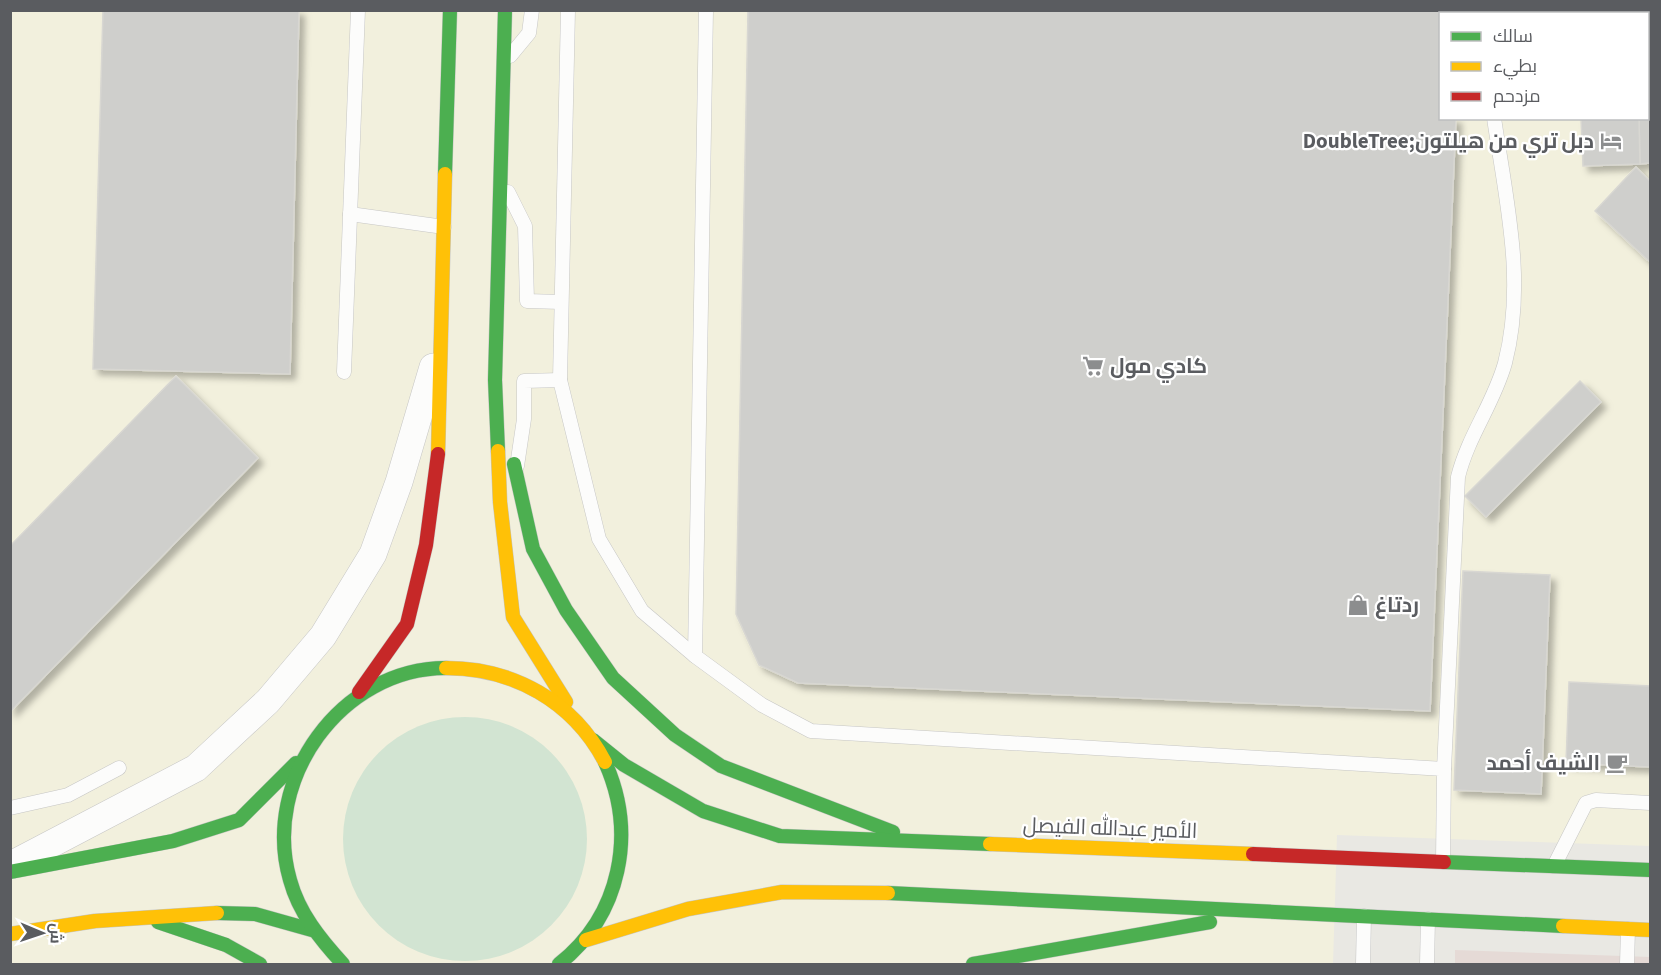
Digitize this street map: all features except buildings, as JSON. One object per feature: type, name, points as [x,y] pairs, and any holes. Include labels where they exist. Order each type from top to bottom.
[{"type":"street","points":[[10,872],[174,841],[239,820],[303,755],[327,721],[358,693],[406,624],[426,545],[437,473],[450,10]]},
{"type":"street","points":[[505,10],[495,380],[500,502],[513,616],[577,719],[593,740],[616,788],[622,841],[612,893],[586,940],[559,964]]},
{"type":"street","points":[[10,865],[196,768],[268,701],[323,636],[373,554],[399,482],[441,338]]},
{"type":"street","points":[[495,380],[533,549],[566,610],[613,678],[675,735],[721,766],[917,841]]},
{"type":"street","points":[[358,693],[401,672],[448,664],[496,670],[540,689],[577,719]]},
{"type":"street","name":"الأمير عبدالله الفيصل","points":[[593,740],[624,765],[703,811],[780,836],[1650,870]]},
{"type":"street","points":[[303,755],[287,798],[284,844],[292,889],[312,930],[343,964]]},
{"type":"street","points":[[586,940],[688,909],[782,892],[899,893],[1650,930]]},
{"type":"street","points":[[973,964],[1098,940],[1277,911]]},
{"type":"street","points":[[10,934],[95,921],[208,913],[255,914],[312,930]]},
{"type":"street","points":[[145,918],[226,945],[260,964]]},
{"type":"lane","points":[[344,372],[358,10]]},
{"type":"lane","points":[[504,64],[529,33],[532,10]]},
{"type":"lane","points":[[568,10],[560,380],[599,539],[642,611],[695,656],[762,705],[811,731],[1444,769]]},
{"type":"lane","points":[[695,656],[706,10]]},
{"type":"lane","points":[[1443,862],[1444,769],[1458,477],[1464,454],[1504,366],[1513,327],[1514,266],[1508,208],[1494,120]]},
{"type":"lane","points":[[501,177],[525,226],[527,301],[561,302]]},
{"type":"lane","points":[[350,214],[444,227]]},
{"type":"lane","points":[[516,474],[524,419],[524,381],[560,380]]},
{"type":"lane","points":[[10,808],[68,795],[119,768]]},
{"type":"lane","points":[[1554,866],[1586,803],[1596,800],[1650,803]]},
{"type":"lane","points":[[1363,964],[1364,916]]},
{"type":"lane","points":[[1427,964],[1428,919]]},
{"type":"lane","points":[[1627,964],[1628,929]]},
{"type":"shaded area","points":[[10,11],[1650,11],[1650,846],[1337,835],[1333,964],[11,964]]},
{"type":"shaded area","points":[[1455,950],[1650,957],[1650,964],[1455,964]]},
{"type":"green space","points":[[453,717],[477,717],[501,722],[523,731],[552,752],[567,771],[578,792],[585,815],[587,839],[585,863],[578,886],[567,907],[552,926],[523,947],[501,956],[477,961],[453,961],[429,956],[407,947],[387,934],[370,917],[357,897],[348,875],[343,851],[343,827],[348,803],[357,781],[370,761],[387,744],[407,731],[429,722]]},
{"type":"traffic: fast","points":[[445,174],[450,10]]},
{"type":"traffic: fast","points":[[498,451],[495,380],[505,10]]},
{"type":"traffic: fast","points":[[514,464],[533,549],[566,610],[613,678],[675,735],[721,766],[893,832]]},
{"type":"traffic: fast","points":[[343,964],[311,925],[299,904],[290,880],[284,842],[287,805],[299,769],[318,736],[343,709],[373,687],[408,673],[446,668]]},
{"type":"traffic: fast","points":[[593,740],[624,765],[703,811],[780,836],[990,844]]},
{"type":"traffic: fast","points":[[559,964],[580,944],[597,922],[609,897],[617,871],[621,844],[620,817],[615,789],[605,762]]},
{"type":"traffic: fast","points":[[10,872],[173,841],[239,820],[296,763]]},
{"type":"traffic: fast","points":[[1444,862],[1650,870]]},
{"type":"traffic: fast","points":[[888,893],[1563,926]]},
{"type":"traffic: fast","points":[[217,913],[255,914],[312,930]]},
{"type":"traffic: fast","points":[[158,922],[226,945],[260,964]]},
{"type":"traffic: fast","points":[[973,964],[1210,922]]},
{"type":"traffic: slow","points":[[438,454],[445,174]]},
{"type":"traffic: slow","points":[[498,451],[500,502],[513,617],[566,702]]},
{"type":"traffic: slow","points":[[446,668],[495,674],[539,692],[558,705],[576,722],[592,740],[605,762]]},
{"type":"traffic: slow","points":[[990,844],[1253,854]]},
{"type":"traffic: slow","points":[[586,940],[688,909],[782,892],[888,893]]},
{"type":"traffic: slow","points":[[10,934],[95,921],[217,913]]},
{"type":"traffic: slow","points":[[1563,926],[1650,930]]},
{"type":"traffic: jam","points":[[359,692],[407,624],[426,545],[438,454]]},
{"type":"traffic: jam","points":[[1253,854],[1444,862]]},
{"type":"place","name":"DoubleTree;دبل تري من هيلتون","points":[[1611,141]]},
{"type":"place","name":"كادي مول","points":[[1093,366]]},
{"type":"place","name":"ردتاغ","points":[[1358,605]]},
{"type":"place","name":"الشيف أحمد","points":[[1617,763]]}]
